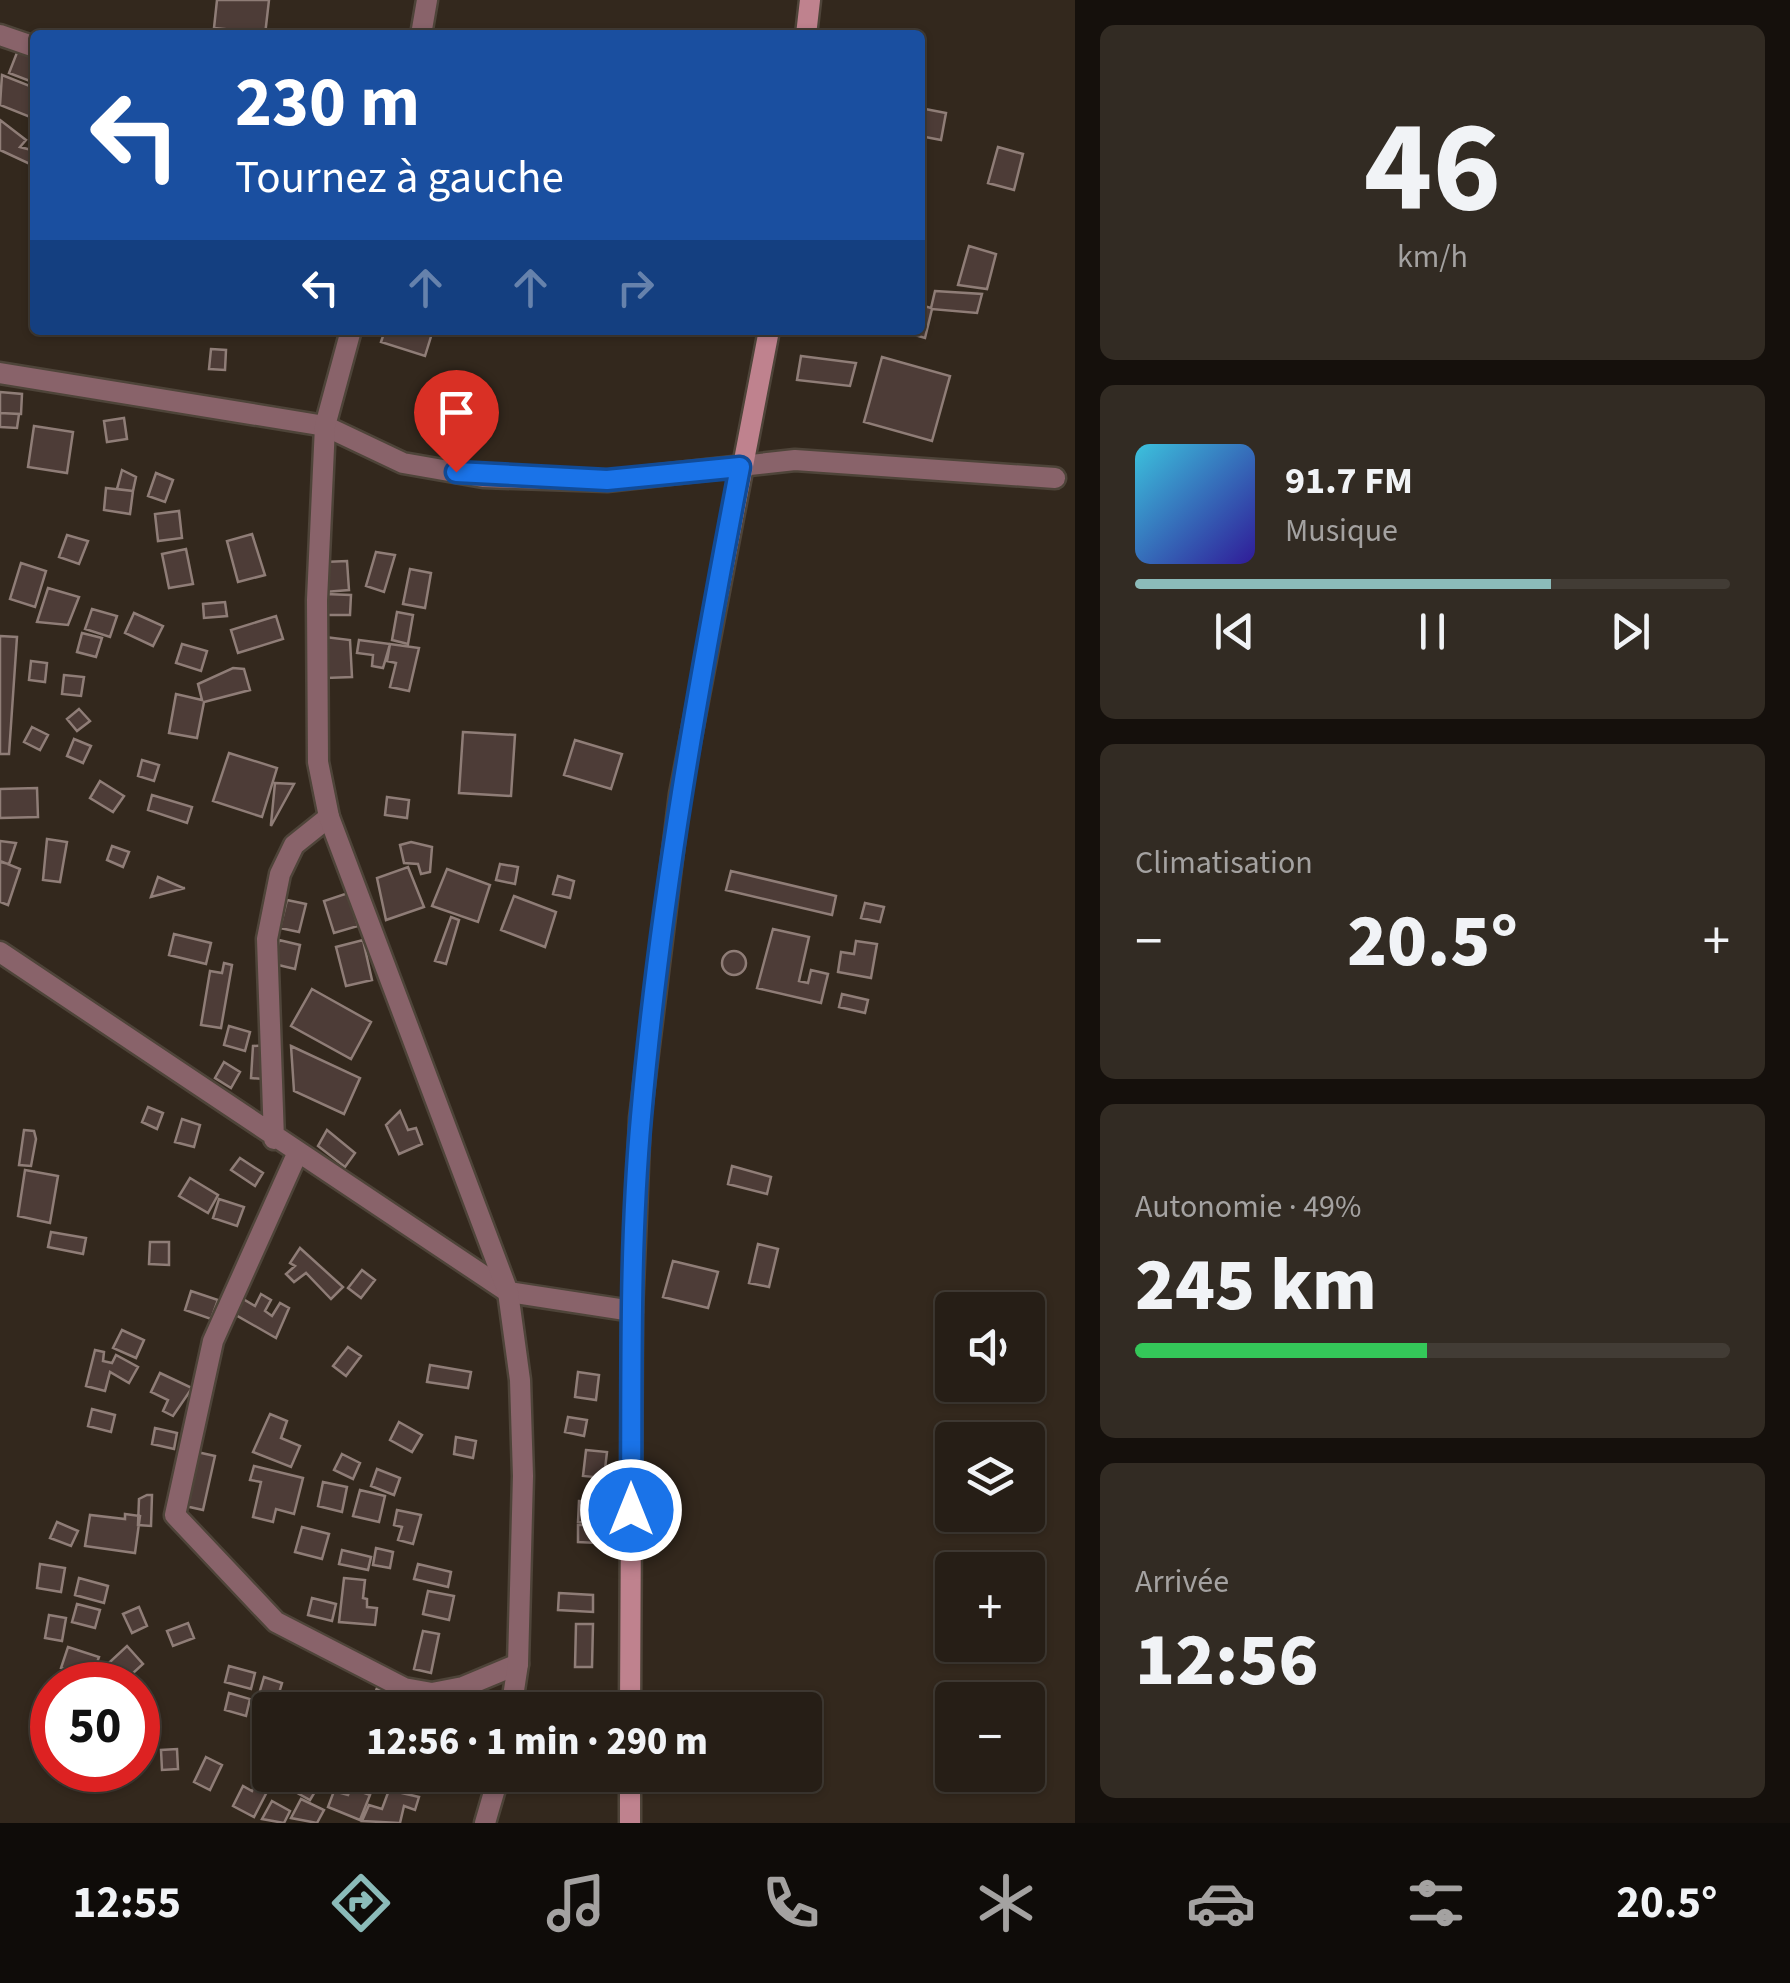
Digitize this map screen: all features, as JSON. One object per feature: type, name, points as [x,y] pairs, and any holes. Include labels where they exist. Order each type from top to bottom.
[{"type":"main road","points":[[807,30],[810,0]]},
{"type":"main road","points":[[630,1692],[632,1311],[640,1118],[680,794],[768,335]]},
{"type":"main road","points":[[630,1792],[630,1823]]},
{"type":"street","points":[[422,30],[428,0]]},
{"type":"street","points":[[0,34],[30,45]]},
{"type":"street","points":[[350,335],[325,426],[316,600],[318,762],[329,817],[508,1292],[520,1380],[522,1438],[514,1692]]},
{"type":"street","points":[[0,373],[325,426],[403,462],[483,477],[607,480],[795,460],[1055,478]]},
{"type":"street","points":[[274,1139],[267,939],[280,874],[294,844],[329,817]]},
{"type":"street","points":[[0,952],[274,1139],[508,1292],[632,1311]]},
{"type":"street","points":[[297,1154],[214,1342],[175,1516],[276,1622],[404,1688],[432,1693],[463,1687],[518,1664]]},
{"type":"street","points":[[485,1823],[494,1792]]},
{"type":"building","points":[[217,0],[269,0],[266,30],[214,28]]},
{"type":"building","points":[[18,50],[30,54],[30,81],[9,73]]},
{"type":"building","points":[[2,75],[30,86],[30,117],[0,105]]},
{"type":"building","points":[[925,109],[946,113],[941,140],[925,137]]},
{"type":"building","points":[[0,120],[26,140],[20,147],[30,150],[30,164],[0,150]]},
{"type":"building","points":[[998,147],[1023,154],[1014,190],[988,183]]},
{"type":"building","points":[[969,246],[996,254],[987,289],[958,285]]},
{"type":"building","points":[[935,291],[982,294],[977,313],[932,309],[925,338],[915,335],[925,335],[925,306],[931,308]]},
{"type":"building","points":[[383,335],[431,335],[425,356],[381,342]]},
{"type":"building","points":[[211,349],[226,350],[225,370],[209,369]]},
{"type":"building","points":[[801,356],[856,363],[850,386],[797,380]]},
{"type":"building","points":[[882,357],[950,376],[932,441],[864,422]]},
{"type":"building","points":[[0,392],[22,394],[21,414],[0,413]]},
{"type":"building","points":[[0,413],[19,414],[17,428],[0,427]]},
{"type":"building","points":[[124,418],[127,439],[107,442],[104,421]]},
{"type":"building","points":[[34,426],[73,432],[67,473],[28,467]]},
{"type":"building","points":[[122,470],[136,477],[133,491],[117,489]]},
{"type":"building","points":[[156,473],[173,480],[165,502],[148,496]]},
{"type":"building","points":[[106,488],[133,491],[130,514],[104,510]]},
{"type":"building","points":[[179,511],[182,538],[158,541],[155,514]]},
{"type":"building","points":[[252,534],[265,575],[238,582],[227,541]]},
{"type":"building","points":[[67,535],[88,541],[79,564],[59,557]]},
{"type":"building","points":[[186,549],[193,584],[169,588],[162,554]]},
{"type":"building","points":[[376,552],[395,555],[384,592],[366,586]]},
{"type":"building","points":[[347,561],[349,590],[325,592],[324,562]]},
{"type":"building","points":[[21,563],[46,571],[35,607],[10,599]]},
{"type":"building","points":[[410,569],[431,573],[425,608],[403,604]]},
{"type":"building","points":[[48,588],[79,597],[68,625],[37,622]]},
{"type":"building","points":[[325,594],[351,595],[350,615],[325,615]]},
{"type":"building","points":[[225,602],[227,616],[204,618],[203,604]]},
{"type":"building","points":[[92,609],[117,616],[110,637],[85,629]]},
{"type":"building","points":[[397,612],[413,615],[408,644],[392,640]]},
{"type":"building","points":[[134,613],[163,626],[153,646],[125,633]]},
{"type":"building","points":[[276,616],[283,639],[238,653],[231,630]]},
{"type":"building","points":[[82,633],[102,638],[96,657],[77,652]]},
{"type":"building","points":[[0,636],[17,637],[9,754],[0,754]]},
{"type":"building","points":[[325,637],[350,640],[352,677],[326,678]]},
{"type":"building","points":[[359,640],[390,644],[383,668],[372,666],[373,655],[357,653]]},
{"type":"building","points":[[182,644],[207,651],[201,671],[176,663]]},
{"type":"building","points":[[390,644],[419,648],[409,691],[390,687],[396,663],[387,661]]},
{"type":"building","points":[[31,661],[47,663],[45,682],[29,680]]},
{"type":"building","points":[[233,668],[244,669],[250,690],[204,702],[197,738],[169,733],[176,694],[202,700],[198,684]]},
{"type":"building","points":[[64,675],[84,677],[81,696],[62,694]]},
{"type":"building","points":[[79,709],[90,721],[77,731],[67,719]]},
{"type":"building","points":[[32,727],[48,735],[40,750],[24,742]]},
{"type":"building","points":[[463,732],[515,735],[511,796],[459,793]]},
{"type":"building","points":[[74,739],[91,746],[83,763],[67,756]]},
{"type":"building","points":[[575,740],[622,754],[611,789],[564,775]]},
{"type":"building","points":[[229,753],[277,768],[262,817],[213,801]]},
{"type":"building","points":[[142,760],[159,765],[154,781],[138,776]]},
{"type":"building","points":[[100,781],[124,796],[113,812],[90,798]]},
{"type":"building","points":[[275,783],[294,784],[271,826],[271,824]]},
{"type":"building","points":[[37,788],[38,817],[0,818],[0,789]]},
{"type":"building","points":[[152,795],[192,807],[187,823],[148,810]]},
{"type":"building","points":[[387,797],[409,800],[407,818],[385,815]]},
{"type":"building","points":[[47,839],[67,842],[60,882],[43,880]]},
{"type":"building","points":[[0,841],[16,843],[9,864],[0,862]]},
{"type":"building","points":[[411,842],[432,847],[430,872],[421,874],[418,864],[404,863],[400,845]]},
{"type":"building","points":[[112,846],[129,852],[123,867],[107,860]]},
{"type":"building","points":[[0,861],[20,869],[8,905],[0,902]]},
{"type":"building","points":[[500,864],[518,867],[515,884],[496,880]]},
{"type":"building","points":[[408,867],[424,907],[386,920],[377,878]]},
{"type":"building","points":[[447,869],[490,885],[478,922],[432,906]]},
{"type":"building","points":[[731,871],[836,896],[832,915],[726,890]]},
{"type":"building","points":[[558,876],[574,881],[570,898],[553,894]]},
{"type":"building","points":[[158,877],[183,888],[185,888],[151,897]]},
{"type":"building","points":[[348,893],[358,926],[334,933],[324,901]]},
{"type":"building","points":[[514,896],[556,912],[545,947],[501,930]]},
{"type":"building","points":[[287,900],[306,904],[299,932],[280,928]]},
{"type":"building","points":[[865,903],[884,907],[880,922],[861,918]]},
{"type":"building","points":[[451,917],[459,920],[446,964],[435,961]]},
{"type":"building","points":[[773,929],[809,937],[799,981],[808,983],[811,970],[828,974],[821,1003],[757,988]]},
{"type":"building","points":[[174,934],[211,943],[206,964],[169,955]]},
{"type":"building","points":[[279,940],[300,945],[295,969],[274,964]]},
{"type":"building","points":[[363,940],[372,980],[346,986],[336,947]]},
{"type":"building","points":[[856,941],[877,944],[871,978],[838,972],[841,952],[854,954]]},
{"type":"building","points":[[734,951],[743,954],[743,972],[734,975],[725,972],[722,963],[725,954]]},
{"type":"building","points":[[224,963],[232,965],[221,1028],[201,1025],[210,971],[222,973]]},
{"type":"building","points":[[312,989],[371,1022],[351,1059],[291,1026]]},
{"type":"building","points":[[842,994],[868,1000],[865,1013],[839,1007]]},
{"type":"building","points":[[229,1026],[250,1032],[245,1051],[224,1045]]},
{"type":"building","points":[[269,1045],[264,1079],[251,1078],[253,1046]]},
{"type":"building","points":[[291,1046],[360,1078],[344,1114],[294,1091]]},
{"type":"building","points":[[224,1062],[240,1072],[231,1088],[215,1078]]},
{"type":"building","points":[[148,1107],[163,1113],[157,1129],[142,1122]]},
{"type":"building","points":[[400,1111],[408,1130],[416,1128],[422,1144],[399,1154],[386,1125]]},
{"type":"building","points":[[182,1119],[200,1125],[194,1147],[175,1142]]},
{"type":"building","points":[[24,1130],[34,1131],[36,1139],[31,1166],[19,1165]]},
{"type":"building","points":[[327,1130],[355,1153],[345,1167],[318,1146]]},
{"type":"building","points":[[240,1158],[263,1173],[255,1186],[231,1170]]},
{"type":"building","points":[[732,1166],[771,1177],[767,1194],[728,1184]]},
{"type":"building","points":[[25,1170],[58,1176],[50,1223],[18,1216]]},
{"type":"building","points":[[190,1178],[218,1195],[208,1213],[179,1196]]},
{"type":"building","points":[[219,1199],[244,1207],[237,1226],[213,1218]]},
{"type":"building","points":[[51,1232],[86,1238],[83,1254],[48,1247]]},
{"type":"building","points":[[150,1242],[169,1242],[169,1265],[149,1264]]},
{"type":"building","points":[[758,1244],[778,1249],[769,1287],[749,1283]]},
{"type":"building","points":[[300,1248],[343,1287],[331,1299],[306,1273],[294,1282],[286,1274],[295,1266],[290,1263]]},
{"type":"building","points":[[673,1261],[718,1272],[708,1308],[663,1297]]},
{"type":"building","points":[[362,1270],[375,1280],[361,1298],[348,1288]]},
{"type":"building","points":[[191,1291],[218,1300],[211,1319],[185,1310]]},
{"type":"building","points":[[261,1294],[271,1300],[265,1311],[272,1316],[280,1303],[289,1308],[276,1338],[234,1314],[243,1299],[255,1306]]},
{"type":"building","points":[[122,1330],[144,1340],[136,1358],[113,1348]]},
{"type":"building","points":[[348,1347],[361,1356],[346,1376],[333,1366]]},
{"type":"building","points":[[95,1350],[104,1352],[103,1361],[112,1363],[116,1355],[138,1367],[129,1383],[110,1372],[105,1391],[86,1386]]},
{"type":"building","points":[[430,1365],[471,1372],[468,1388],[427,1382]]},
{"type":"building","points":[[578,1372],[599,1375],[596,1400],[575,1397]]},
{"type":"building","points":[[160,1373],[192,1388],[173,1416],[163,1411],[168,1400],[151,1392]]},
{"type":"building","points":[[92,1409],[115,1415],[111,1432],[88,1426]]},
{"type":"building","points":[[270,1414],[287,1421],[281,1438],[300,1446],[291,1467],[253,1452]]},
{"type":"building","points":[[568,1417],[587,1420],[584,1436],[565,1432]]},
{"type":"building","points":[[399,1422],[422,1435],[412,1452],[390,1440]]},
{"type":"building","points":[[155,1428],[177,1433],[174,1449],[152,1444]]},
{"type":"building","points":[[456,1437],[476,1441],[473,1458],[454,1454]]},
{"type":"building","points":[[586,1450],[607,1452],[604,1478],[583,1476]]},
{"type":"building","points":[[197,1452],[215,1456],[203,1510],[185,1506]]},
{"type":"building","points":[[342,1454],[360,1463],[353,1479],[334,1470]]},
{"type":"building","points":[[254,1466],[303,1478],[294,1514],[276,1509],[273,1522],[253,1517],[261,1482],[250,1480]]},
{"type":"building","points":[[377,1469],[400,1478],[394,1495],[371,1486]]},
{"type":"building","points":[[323,1482],[347,1487],[342,1512],[318,1506]]},
{"type":"building","points":[[360,1490],[385,1496],[379,1522],[353,1516]]},
{"type":"building","points":[[152,1495],[151,1526],[138,1525],[139,1499]]},
{"type":"building","points":[[579,1501],[600,1503],[599,1523],[578,1522]]},
{"type":"building","points":[[397,1510],[421,1515],[413,1544],[398,1540],[402,1527],[394,1525]]},
{"type":"building","points":[[125,1514],[140,1516],[135,1553],[85,1546],[90,1515],[125,1519]]},
{"type":"building","points":[[57,1522],[78,1531],[71,1546],[50,1538]]},
{"type":"building","points":[[578,1525],[599,1525],[598,1543],[578,1542]]},
{"type":"building","points":[[302,1527],[329,1534],[322,1559],[295,1552]]},
{"type":"building","points":[[376,1548],[393,1552],[390,1568],[373,1565]]},
{"type":"building","points":[[342,1550],[371,1557],[368,1570],[339,1564]]},
{"type":"building","points":[[40,1564],[65,1568],[61,1592],[37,1588]]},
{"type":"building","points":[[418,1564],[451,1572],[448,1587],[414,1579]]},
{"type":"building","points":[[79,1578],[108,1586],[104,1603],[75,1595]]},
{"type":"building","points":[[344,1578],[365,1580],[363,1598],[367,1599],[367,1607],[377,1608],[375,1625],[339,1622]]},
{"type":"building","points":[[428,1591],[454,1596],[449,1620],[423,1614]]},
{"type":"building","points":[[559,1593],[593,1595],[593,1612],[558,1610]]},
{"type":"building","points":[[312,1598],[336,1604],[332,1621],[308,1615]]},
{"type":"building","points":[[77,1604],[100,1610],[95,1628],[72,1622]]},
{"type":"building","points":[[139,1607],[147,1626],[132,1633],[123,1614]]},
{"type":"building","points":[[49,1615],[66,1618],[62,1641],[45,1638]]},
{"type":"building","points":[[188,1623],[194,1638],[173,1646],[167,1631]]},
{"type":"building","points":[[576,1624],[593,1624],[592,1667],[575,1667]]},
{"type":"building","points":[[423,1631],[439,1634],[431,1673],[414,1669]]},
{"type":"building","points":[[127,1646],[141,1662],[110,1662]]},
{"type":"building","points":[[68,1647],[99,1657],[97,1662],[63,1662]]},
{"type":"building","points":[[229,1666],[255,1673],[251,1689],[225,1682]]},
{"type":"building","points":[[264,1677],[282,1683],[279,1692],[260,1692]]},
{"type":"building","points":[[229,1693],[250,1699],[246,1716],[225,1710]]},
{"type":"building","points":[[177,1749],[178,1769],[162,1770],[161,1750]]},
{"type":"building","points":[[206,1757],[222,1765],[210,1790],[194,1782]]},
{"type":"building","points":[[243,1786],[252,1792],[267,1792],[254,1817],[233,1806]]},
{"type":"building","points":[[296,1792],[315,1792],[310,1800]]},
{"type":"building","points":[[334,1792],[370,1795],[360,1820],[328,1807]]},
{"type":"building","points":[[388,1792],[419,1797],[415,1810],[404,1806],[400,1823],[362,1821],[369,1805],[382,1809]]},
{"type":"building","points":[[301,1799],[324,1810],[317,1823],[291,1818]]},
{"type":"building","points":[[272,1801],[290,1811],[284,1823],[262,1819]]},
{"type":"route","points":[[456,472],[483,477],[607,480],[740,467],[680,794],[640,1118],[632,1311],[631,1510]]}]
